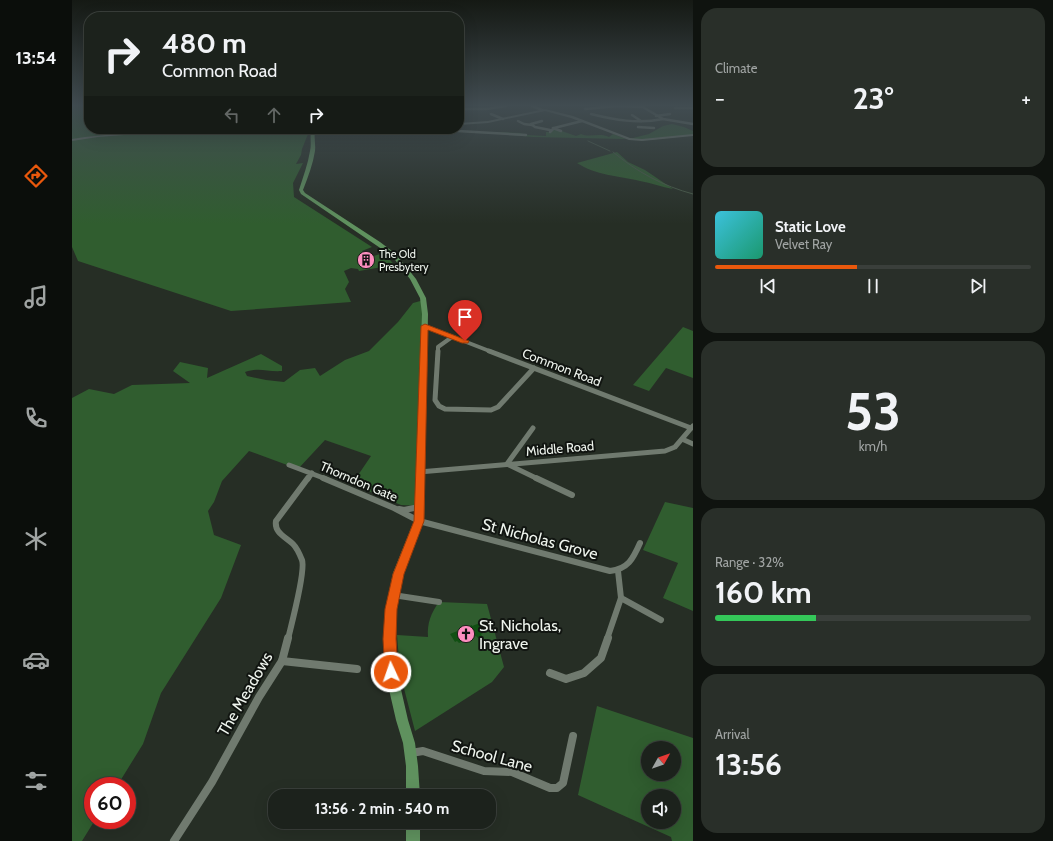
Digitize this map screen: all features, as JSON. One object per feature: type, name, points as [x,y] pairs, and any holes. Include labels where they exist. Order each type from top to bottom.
[{"type":"main road","points":[[312,145],[310,165],[301,190],[303,194],[394,255],[413,279],[424,298],[425,326],[419,472],[419,521],[398,574],[391,609],[390,639],[391,672],[410,753],[412,789]]},
{"type":"main road","points":[[413,829],[413,841]]},
{"type":"street","name":"Common Road","points":[[425,326],[692,427]]},
{"type":"street","points":[[452,336],[438,347],[435,400],[439,406],[445,409],[491,410],[498,407],[534,368]]},
{"type":"street","name":"Middle Road","points":[[419,472],[666,451],[675,447],[692,427]]},
{"type":"street","points":[[533,428],[507,464],[572,494]]},
{"type":"street","points":[[682,440],[693,444]]},
{"type":"street","name":"Thorndon Gate","points":[[289,466],[347,487],[419,521]]},
{"type":"street","name":"The Meadows","points":[[174,841],[212,782],[259,697],[282,661],[298,600],[303,562],[294,545],[277,531],[275,526],[276,521],[312,474]]},
{"type":"street","points":[[394,508],[404,510],[419,507]]},
{"type":"street","name":"St Nicholas Grove","points":[[419,521],[610,571],[618,571]]},
{"type":"street","points":[[550,673],[566,679],[584,673],[601,658],[621,598],[618,571],[626,567],[632,561],[640,543]]},
{"type":"street","points":[[394,595],[439,602]]},
{"type":"street","points":[[621,598],[661,620]]},
{"type":"street","points":[[282,661],[357,669]]},
{"type":"street","name":"School Lane","points":[[410,753],[423,751],[484,771],[512,772],[550,788],[558,788],[563,783],[574,736]]},
{"type":"green space","points":[[72,145],[304,145],[301,155],[296,164],[303,163],[293,183],[294,197],[372,247],[362,251],[370,257],[384,253],[397,268],[391,269],[388,266],[359,271],[358,269],[351,268],[344,271],[349,282],[345,289],[351,302],[231,311],[78,261],[72,247]]},
{"type":"green space","points":[[617,152],[628,162],[645,170],[673,189],[599,173],[577,163]]},
{"type":"green space","points":[[424,300],[419,506],[401,505],[352,484],[371,456],[325,440],[298,469],[249,451],[222,481],[214,502],[208,511],[214,535],[241,545],[221,598],[161,693],[143,744],[123,777],[84,777],[84,829],[89,829],[82,841],[72,841],[72,398],[89,389],[114,394],[132,385],[190,383],[173,371],[180,362],[208,368],[207,378],[261,354],[282,366],[282,371],[255,370],[245,372],[247,376],[284,382],[300,370],[315,368],[320,376],[345,360],[369,351],[398,322],[413,303]]},
{"type":"green space","points":[[683,327],[693,331],[693,378],[666,368],[649,391],[633,385]]},
{"type":"green space","points":[[665,502],[693,508],[693,611],[663,598],[678,563],[643,550]]},
{"type":"green space","points":[[439,602],[487,604],[504,667],[492,682],[415,731],[400,673],[397,635],[428,637],[430,618]]},
{"type":"green space","points":[[597,706],[693,738],[693,841],[672,841],[671,837],[653,829],[681,829],[681,789],[641,789],[641,823],[578,795]]},
{"type":"building","name":"St. Nicholas, Ingrave","points":[[480,623],[485,632],[478,638],[476,636],[459,643],[457,641],[455,642],[450,634],[472,625]]},
{"type":"waterway","points":[[597,145],[610,151]]},
{"type":"waterway","points":[[613,152],[631,166],[651,178],[671,187],[693,194]]},
{"type":"place","name":"The Old Presbytery","points":[[366,260]]},
{"type":"place","name":"St. Nicholas, Ingrave","points":[[466,634]]},
{"type":"route","points":[[391,672],[391,609],[398,574],[419,521],[419,472],[425,326],[465,341]]}]
